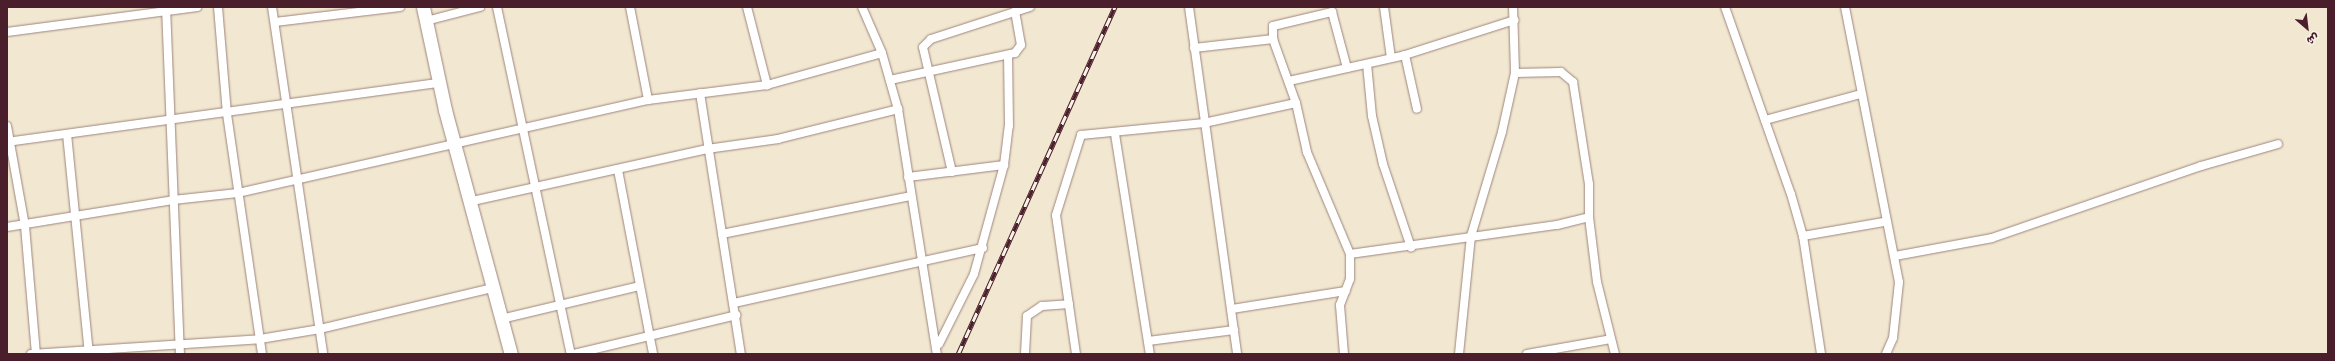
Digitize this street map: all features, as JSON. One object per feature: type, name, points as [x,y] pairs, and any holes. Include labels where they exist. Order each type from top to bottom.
[{"type":"main road","points":[[423,7],[453,143],[500,319],[511,354]]},
{"type":"street","points":[[7,32],[196,7]]},
{"type":"street","points":[[218,7],[227,114],[262,354]]},
{"type":"street","points":[[272,7],[299,181],[320,329],[322,354]]},
{"type":"street","points":[[275,22],[400,7]]},
{"type":"street","points":[[426,21],[480,7]]},
{"type":"street","points":[[497,7],[534,189],[560,306],[573,354],[648,333],[736,315]]},
{"type":"street","points":[[630,7],[648,100]]},
{"type":"street","points":[[747,7],[767,85]]},
{"type":"street","points":[[862,7],[882,53],[898,109],[910,196],[938,344],[937,354]]},
{"type":"street","points":[[952,172],[923,47],[927,42],[1030,7]]},
{"type":"street","points":[[1189,7],[1204,123],[1232,309],[1237,354]]},
{"type":"street","points":[[1384,7],[1391,58]]},
{"type":"street","points":[[1459,354],[1471,236],[1502,132],[1515,73],[1515,20],[1513,7]]},
{"type":"street","points":[[1725,7],[1765,120],[1803,236],[1821,354]]},
{"type":"street","points":[[1845,7],[1884,222],[1895,256],[1899,282],[1893,338],[1886,354]]},
{"type":"street","points":[[166,10],[169,121],[180,354]]},
{"type":"street","points":[[890,80],[930,73],[1015,53],[1021,45],[1015,12]]},
{"type":"street","points":[[1344,354],[1340,304],[1350,279],[1350,254],[1313,171],[1296,103],[1273,39],[1275,24],[1332,12],[1347,68]]},
{"type":"street","points":[[1289,81],[1405,55],[1515,20]]},
{"type":"street","points":[[1194,48],[1273,39]]},
{"type":"street","points":[[7,227],[25,226],[78,218],[173,200],[238,193],[299,181],[453,143],[648,100],[700,92],[767,85],[882,53]]},
{"type":"street","points":[[938,344],[983,248],[1004,165],[1008,126],[1008,55]]},
{"type":"street","points":[[1405,55],[1417,109]]},
{"type":"street","points":[[1367,64],[1372,116],[1383,164],[1410,247]]},
{"type":"street","points":[[1515,73],[1562,72],[1573,82],[1589,184],[1589,217],[1598,282],[1615,354]]},
{"type":"street","points":[[8,141],[227,114],[439,84]]},
{"type":"street","points":[[700,92],[707,149],[736,315],[741,354]]},
{"type":"street","points":[[1765,120],[1861,94]]},
{"type":"street","points":[[1076,354],[1056,216],[1081,135],[1115,134],[1204,123],[1296,103]]},
{"type":"street","points":[[468,202],[534,189],[707,149],[778,139],[898,109]]},
{"type":"street","points":[[7,126],[8,141],[25,226],[34,354],[89,352],[180,342],[260,339],[320,329],[492,288]]},
{"type":"street","points":[[67,134],[78,218],[89,352]]},
{"type":"street","points":[[1115,134],[1150,354]]},
{"type":"street","points":[[1895,256],[1992,238],[2201,166],[2278,144]]},
{"type":"street","points":[[908,177],[1004,165]]},
{"type":"street","points":[[618,170],[648,333],[654,354]]},
{"type":"street","points":[[722,234],[910,196]]},
{"type":"street","points":[[1350,254],[1410,247],[1589,217]]},
{"type":"street","points":[[1803,236],[1884,222]]},
{"type":"street","points":[[734,303],[922,259],[983,248]]},
{"type":"street","points":[[500,319],[560,306],[639,286]]},
{"type":"street","points":[[1232,309],[1346,291]]},
{"type":"street","points":[[1025,354],[1027,316],[1042,306],[1069,304]]},
{"type":"street","points":[[1148,341],[1234,330]]},
{"type":"street","points":[[1527,354],[1611,338]]},
{"type":"railway","points":[[958,354],[1115,7]]}]
